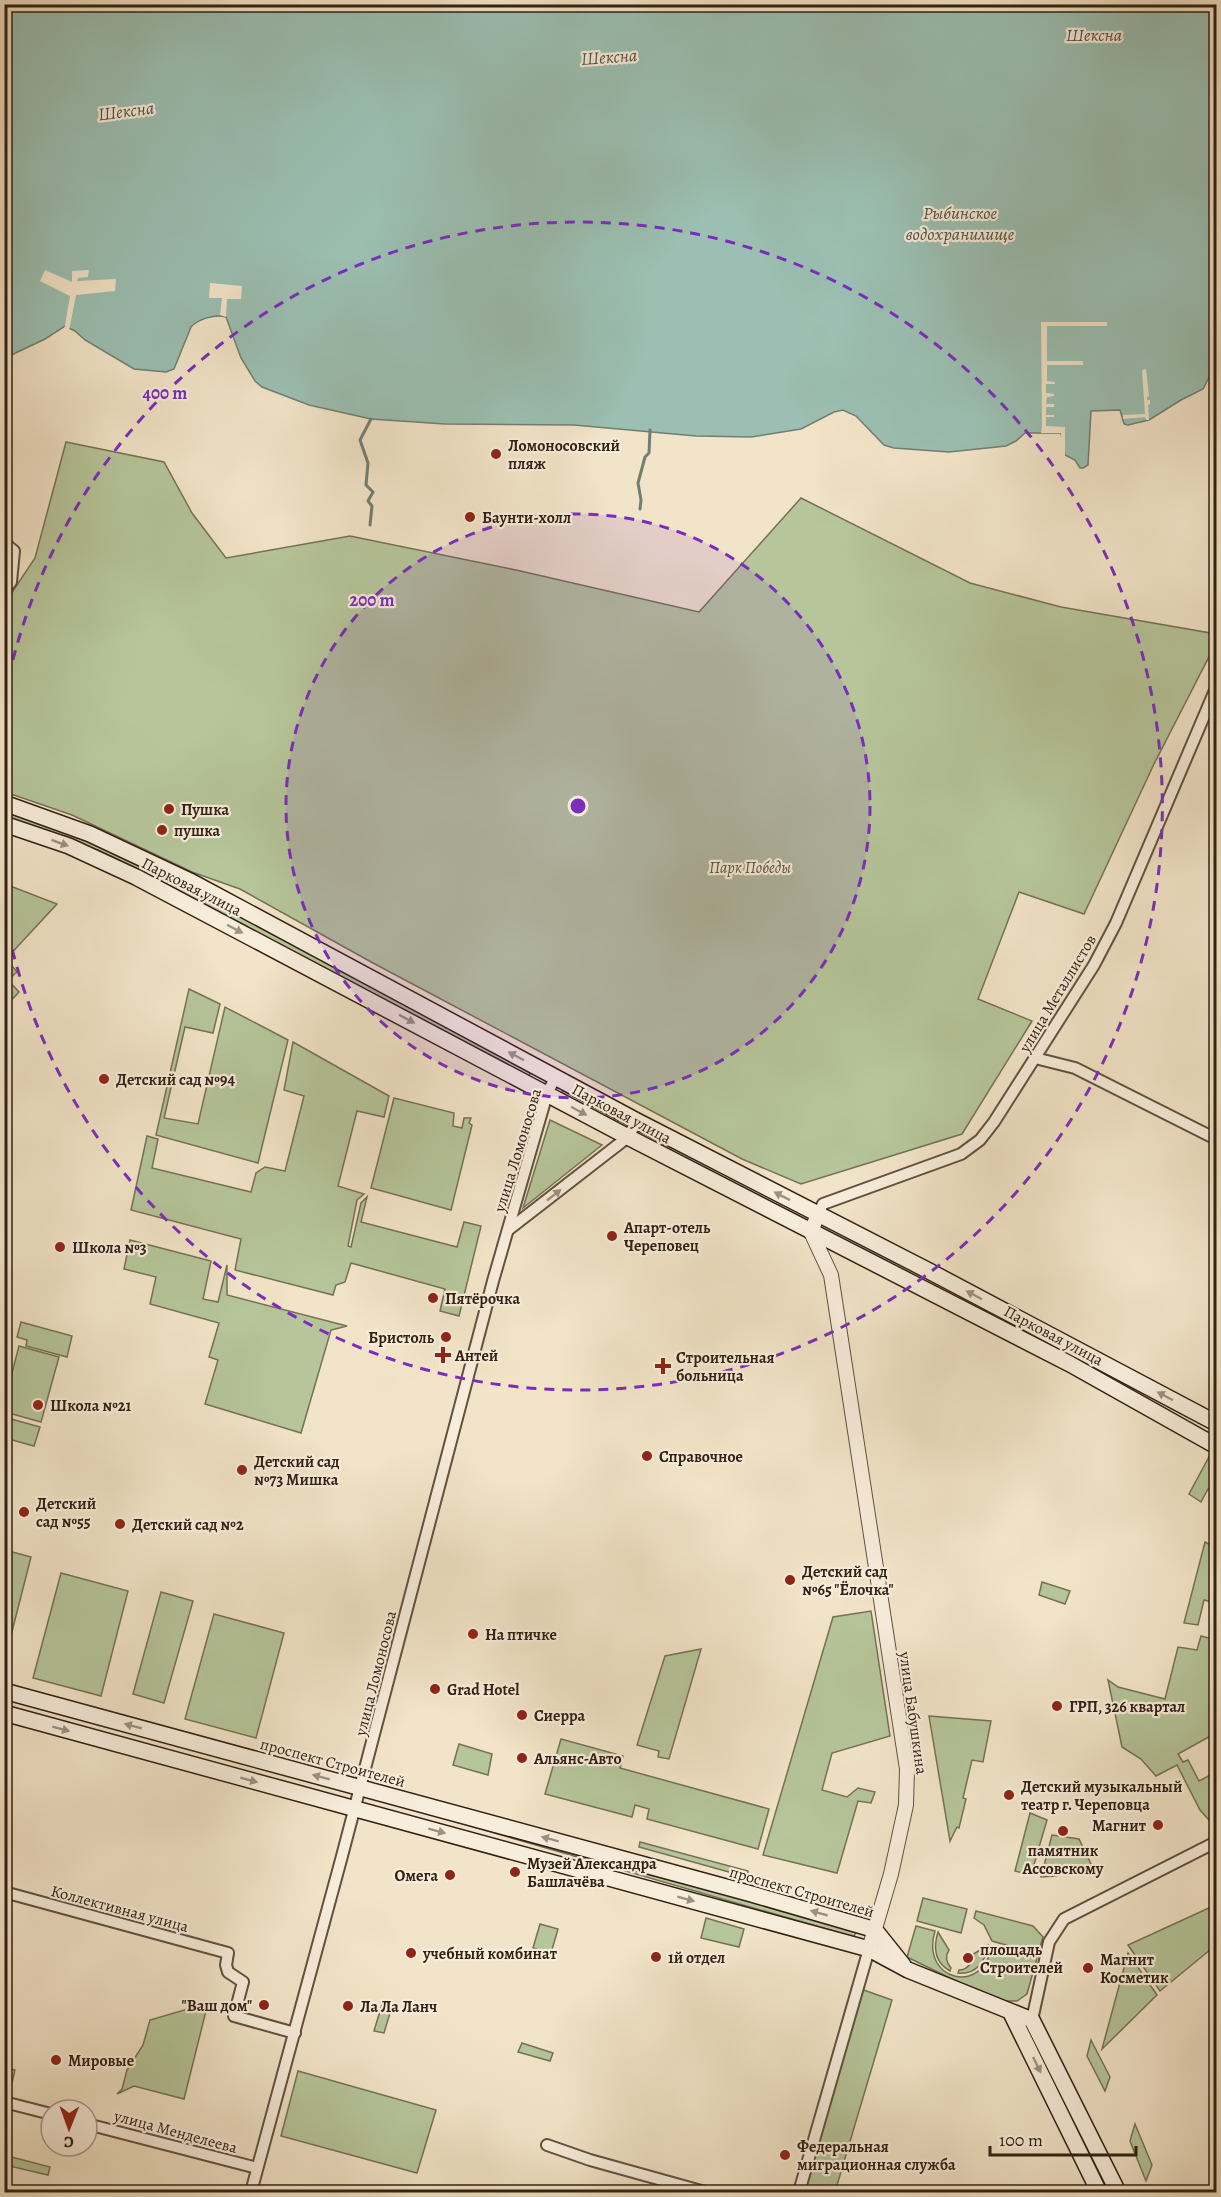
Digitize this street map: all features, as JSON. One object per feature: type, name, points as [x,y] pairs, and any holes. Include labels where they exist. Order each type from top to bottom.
[{"type":"main road","name":"Парковая улица","points":[[4,802],[135,853],[192,882],[555,1078],[1216,1423]]},
{"type":"main road","name":"Парковая улица","points":[[4,824],[103,860],[628,1137],[1070,1364],[1216,1446]]},
{"type":"main road","name":"проспект Строителей","points":[[4,1691],[748,1893],[875,1930],[908,1970]]},
{"type":"main road","points":[[4,1713],[869,1949],[908,1970],[1032,2020],[1118,2193]]},
{"type":"main road","points":[[1011,2013],[1099,2193]]},
{"type":"street","points":[[4,543],[14,551],[11,582],[4,590]]},
{"type":"street","name":"улица Металлистов","points":[[818,1214],[824,1204],[961,1154],[980,1140],[994,1122],[1094,965],[1116,923],[1211,714],[1216,688]]},
{"type":"street","points":[[1035,1058],[1075,1068],[1216,1140]]},
{"type":"street","name":"улица Ломоносова","points":[[251,2193],[355,1809],[482,1324],[547,1094],[555,1078]]},
{"type":"street","name":"улица Ломоносова","points":[[508,1231],[628,1137],[637,1121]]},
{"type":"street","points":[[811,1232],[818,1214]]},
{"type":"street","name":"улица Бабушкина","points":[[799,2193],[875,1930],[906,1805],[907,1770],[831,1275],[811,1232]]},
{"type":"street","points":[[1032,2020],[1049,1942],[1064,1919],[1216,1842]]},
{"type":"street","name":"Коллективная улица","points":[[4,1892],[228,1953],[226,1965],[228,1972],[243,1982],[234,2016],[295,2033]]},
{"type":"street","points":[[4,2102],[39,2111]]},
{"type":"street","name":"улица Менделеева","points":[[99,2127],[257,2168]]},
{"type":"street","points":[[547,2145],[590,2160],[705,2193]]},
{"type":"green space","name":"Парк Победы","points":[[66,442],[164,462],[192,513],[226,558],[350,536],[516,570],[699,612],[801,498],[970,583],[1061,607],[1216,634],[1216,643],[1154,764],[1084,914],[1019,892],[978,999],[1032,1021],[962,1134],[801,1184],[742,1159],[373,963],[240,889],[192,872],[72,815],[5,792],[5,603],[35,558]]},
{"type":"green space","points":[[5,811],[103,846],[145,866],[531,1072],[528,1077],[142,871],[100,851],[5,817]]},
{"type":"green space","points":[[5,884],[57,904],[6,959],[17,972],[8,980],[19,992],[5,1007]]},
{"type":"green space","points":[[189,989],[220,1004],[213,1033],[185,1027],[164,1118],[198,1124],[225,1007],[288,1040],[258,1163],[156,1135]]},
{"type":"green space","points":[[293,1042],[389,1096],[384,1117],[357,1111],[338,1186],[364,1194],[357,1200],[348,1246],[351,1247],[361,1203],[367,1197],[361,1222],[457,1247],[464,1222],[481,1226],[459,1316],[440,1311],[445,1289],[351,1263],[345,1282],[336,1285],[333,1295],[235,1270],[241,1239],[131,1210],[147,1136],[158,1139],[152,1168],[251,1192],[256,1173],[265,1167],[285,1171],[304,1096],[284,1090]]},
{"type":"green space","points":[[564,1089],[620,1119],[617,1124],[561,1094]]},
{"type":"green space","points":[[394,1098],[454,1113],[453,1126],[462,1128],[464,1118],[471,1118],[469,1123],[472,1125],[451,1210],[371,1188]]},
{"type":"green space","points":[[550,1120],[602,1145],[523,1208]]},
{"type":"green space","points":[[130,1240],[211,1261],[203,1299],[218,1302],[227,1265],[227,1295],[347,1326],[331,1330],[301,1433],[205,1404],[218,1360],[209,1357],[219,1323],[150,1304],[156,1277],[124,1269]]},
{"type":"green space","points":[[21,1322],[72,1336],[67,1357],[26,1346],[27,1340],[17,1337]]},
{"type":"green space","points":[[19,1346],[59,1357],[41,1422],[5,1412],[5,1400]]},
{"type":"green space","points":[[4,1417],[40,1427],[34,1446],[5,1438]]},
{"type":"green space","points":[[1210,1455],[1216,1458],[1216,1493],[1208,1489],[1201,1502],[1189,1494]]},
{"type":"green space","points":[[1205,1542],[1216,1548],[1216,1603],[1204,1600],[1198,1625],[1184,1623]]},
{"type":"green space","points":[[4,1550],[31,1557],[5,1659]]},
{"type":"green space","points":[[61,1573],[128,1591],[101,1696],[33,1678]]},
{"type":"green space","points":[[1042,1582],[1070,1591],[1065,1604],[1039,1595]]},
{"type":"green space","points":[[161,1592],[193,1601],[164,1703],[133,1694]]},
{"type":"green space","points":[[871,1611],[890,1736],[832,1753],[822,1790],[847,1797],[858,1788],[875,1792],[871,1803],[858,1801],[837,1873],[763,1855],[833,1617]]},
{"type":"green space","points":[[214,1614],[284,1633],[256,1738],[185,1719]]},
{"type":"green space","points":[[1201,1636],[1216,1640],[1216,1733],[1178,1754],[1183,1762],[1188,1760],[1199,1781],[1216,1772],[1216,1816],[1209,1820],[1200,1810],[1177,1765],[1156,1776],[1141,1759],[1122,1747],[1108,1680],[1118,1687],[1165,1699],[1178,1647],[1197,1650]]},
{"type":"green space","points":[[701,1649],[669,1759],[658,1757],[659,1751],[637,1745],[665,1656]]},
{"type":"green space","points":[[929,1716],[991,1721],[983,1762],[972,1760],[959,1828],[957,1827],[950,1841]]},
{"type":"green space","points":[[561,1739],[623,1756],[620,1768],[769,1809],[758,1849],[647,1819],[649,1809],[635,1805],[632,1817],[545,1794]]},
{"type":"green space","points":[[459,1744],[492,1754],[488,1775],[453,1765]]},
{"type":"green space","points":[[370,1797],[857,1928],[854,1937]]},
{"type":"green space","points":[[1030,1813],[1047,1820],[1031,1875],[1015,1871]]},
{"type":"green space","points":[[1052,1835],[1079,1839],[1091,1864],[1079,1871],[1075,1868],[1056,1876],[1041,1877]]},
{"type":"green space","points":[[640,1842],[748,1871],[747,1877],[639,1847]]},
{"type":"green space","points":[[923,1898],[967,1909],[961,1933],[917,1921]]},
{"type":"green space","points":[[1211,1907],[1216,1916],[1216,1945],[1160,1991],[1128,1945]]},
{"type":"green space","points":[[976,1911],[1033,1926],[1043,1937],[1038,1954],[992,1941],[984,1925],[974,1918]]},
{"type":"green space","points":[[706,1918],[744,1929],[739,1947],[701,1938]]},
{"type":"green space","points":[[540,1924],[558,1929],[551,1953],[533,1948]]},
{"type":"green space","points":[[916,1926],[935,1931],[933,1948],[936,1961],[944,1971],[954,1976],[966,1976],[977,1972],[986,1962],[992,1946],[1037,1958],[1027,1994],[1017,2001],[997,2001],[907,1957]]},
{"type":"green space","points":[[938,1932],[949,1950],[947,1959],[950,1971],[941,1963],[936,1954]]},
{"type":"green space","points":[[988,1945],[979,1966],[970,1972],[958,1973],[959,1970],[969,1966],[972,1955]]},
{"type":"green space","points":[[1128,1953],[1157,1995],[1102,2049]]},
{"type":"green space","points":[[858,1988],[892,2000],[835,2192],[799,2192]]},
{"type":"green space","points":[[383,2001],[393,2003],[384,2033],[374,2031]]},
{"type":"green space","points":[[208,2003],[213,2004],[211,2008],[207,2007],[184,2099],[134,2086],[117,2094],[122,2089],[127,2070],[143,2045],[150,2020]]},
{"type":"green space","points":[[1091,2040],[1110,2077],[1105,2091],[1087,2056]]},
{"type":"green space","points":[[522,2043],[553,2053],[550,2061],[518,2052]]},
{"type":"green space","points":[[4,2067],[15,2070],[8,2100],[5,2099]]},
{"type":"green space","points":[[298,2071],[436,2110],[417,2173],[281,2136]]},
{"type":"green space","points":[[1135,2124],[1152,2165],[1146,2181],[1130,2141]]},
{"type":"green space","points":[[4,2155],[50,2167],[48,2175],[5,2165]]},
{"type":"water","name":"Рыбинское водохранилище","points":[[5,5],[1216,5],[1216,364],[1203,389],[1149,420],[1128,425],[1124,424],[1120,410],[1091,411],[1088,465],[1080,468],[1075,460],[1065,455],[1061,433],[1025,433],[1006,446],[949,452],[894,448],[884,445],[856,416],[843,410],[834,412],[801,429],[751,437],[696,436],[574,425],[445,424],[371,419],[309,405],[262,387],[255,381],[241,358],[226,317],[222,316],[202,320],[191,327],[174,369],[166,372],[134,369],[65,326],[45,339],[5,358]]},
{"type":"pier","points":[[45,270],[72,282],[72,271],[89,270],[88,277],[78,278],[77,281],[116,279],[115,291],[76,295],[69,331],[64,331],[70,296],[40,281]]},
{"type":"pier","points":[[210,283],[242,286],[241,299],[227,299],[226,317],[220,315],[222,298],[209,298]]},
{"type":"pier","points":[[1041,322],[1107,322],[1107,326],[1047,326],[1047,361],[1083,361],[1083,365],[1047,365],[1047,381],[1055,382],[1055,384],[1046,384],[1046,393],[1054,394],[1054,396],[1047,397],[1046,404],[1054,404],[1054,407],[1046,407],[1046,415],[1054,415],[1054,417],[1046,417],[1046,426],[1065,427],[1065,459],[1062,457],[1061,433],[1041,433]]},
{"type":"pier","points":[[1146,369],[1149,396],[1147,400],[1150,400],[1149,420],[1145,417],[1123,419],[1123,415],[1145,414],[1142,370]]},
{"type":"waterway","points":[[370,525],[372,506],[368,501],[373,492],[366,485],[368,463],[360,440],[371,419]]},
{"type":"waterway","points":[[640,509],[638,483],[645,457],[649,453],[650,430]]},
{"type":"place","name":"Ломоносовский пляж","points":[[496,454]]},
{"type":"place","name":"Баунти-холл","points":[[470,517]]},
{"type":"place","name":"Пушка","points":[[169,809]]},
{"type":"place","name":"пушка","points":[[162,830]]},
{"type":"place","name":"Детский сад №94","points":[[104,1079]]},
{"type":"place","name":"Апарт-отель Череповец","points":[[612,1236]]},
{"type":"place","name":"Школа №3","points":[[60,1247]]},
{"type":"place","name":"Пятёрочка","points":[[433,1298]]},
{"type":"place","name":"Бристоль","points":[[446,1337]]},
{"type":"place","name":"Антей","points":[[443,1355]]},
{"type":"place","name":"Строительная больница","points":[[663,1366]]},
{"type":"place","name":"Школа №21","points":[[38,1405]]},
{"type":"place","name":"Справочное","points":[[647,1456]]},
{"type":"place","name":"Детский сад №73 Мишка","points":[[242,1470]]},
{"type":"place","name":"Детский сад №55","points":[[24,1512]]},
{"type":"place","name":"Детский сад №2","points":[[120,1524]]},
{"type":"place","name":"Детский сад №65 \"Ёлочка\"","points":[[790,1580]]},
{"type":"place","name":"На птичке","points":[[473,1634]]},
{"type":"place","name":"Grad Hotel","points":[[435,1689]]},
{"type":"place","name":"ГРП, 326 квартал","points":[[1057,1706]]},
{"type":"place","name":"Сиерра","points":[[522,1715]]},
{"type":"place","name":"Альянс-Авто","points":[[522,1758]]},
{"type":"place","name":"Детский музыкальный театр г. Череповца","points":[[1009,1795]]},
{"type":"place","name":"Магнит","points":[[1158,1825]]},
{"type":"place","name":"памятник Ассовскому","points":[[1063,1831]]},
{"type":"place","name":"Музей Александра Башлачёва","points":[[515,1872]]},
{"type":"place","name":"Омега","points":[[450,1875]]},
{"type":"place","name":"учебный комбинат","points":[[411,1953]]},
{"type":"place","name":"1й отдел","points":[[656,1957]]},
{"type":"place","name":"площадь Строителей","points":[[968,1958]]},
{"type":"place","name":"Магнит Косметик","points":[[1088,1968]]},
{"type":"place","name":"\"Ваш дом\"","points":[[264,2005]]},
{"type":"place","name":"Ла Ла Ланч","points":[[348,2006]]},
{"type":"place","name":"Мировые","points":[[56,2060]]},
{"type":"place","name":"Федеральная миграционная служба","points":[[785,2155]]},
{"type":"water label","name":"Шексна","points":[[1094,35]]},
{"type":"water label","name":"Шексна","points":[[609,57]]},
{"type":"water label","name":"Шексна","points":[[126,111]]}]
